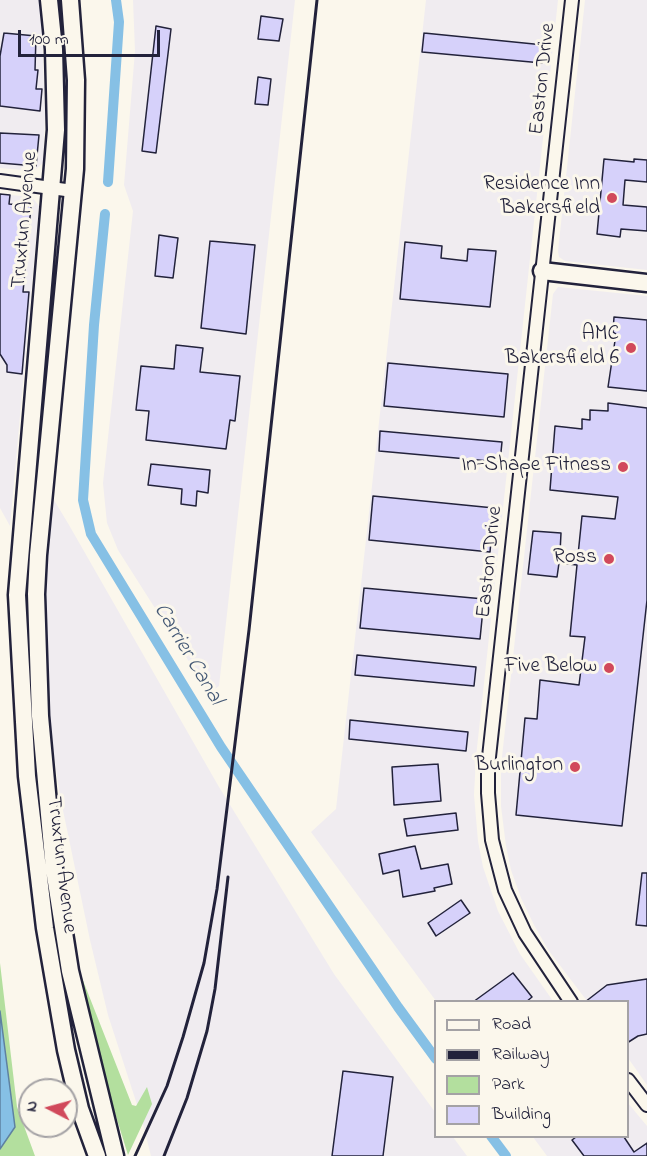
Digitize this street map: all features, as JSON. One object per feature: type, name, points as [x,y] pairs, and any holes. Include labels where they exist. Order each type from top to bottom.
[{"type":"main road","name":"Truxtun Avenue","points":[[49,0],[54,49],[56,130],[17,595],[27,776],[45,928],[66,1050],[80,1109],[97,1156]]},
{"type":"main road","name":"Truxtun Avenue","points":[[70,3],[76,80],[76,136],[73,191],[38,555],[36,594],[40,716],[54,869],[70,971],[114,1156]]},
{"type":"main road","points":[[542,271],[647,283]]},
{"type":"street","name":"Easton Drive","points":[[570,1000],[525,933],[505,890],[492,840],[488,766],[572,0]]},
{"type":"street","points":[[0,182],[73,191]]},
{"type":"street","points":[[629,1082],[647,1105]]},
{"type":"shaded area","points":[[0,0],[39,0],[45,115],[43,163],[34,171],[0,168]]},
{"type":"shaded area","points":[[133,0],[295,0],[219,686],[209,693],[118,550],[107,523],[103,483],[133,211],[124,185],[135,51]]},
{"type":"shaded area","points":[[426,0],[558,0],[476,757],[474,795],[483,867],[498,911],[520,954],[552,1000],[435,1000],[311,832],[336,809]]},
{"type":"shaded area","points":[[585,0],[647,0],[647,270],[565,261],[559,257]]},
{"type":"shaded area","points":[[0,194],[32,197],[39,206],[10,526],[0,508]]},
{"type":"shaded area","points":[[558,287],[647,296],[647,1085],[629,1059],[629,1000],[586,1000],[549,951],[534,925],[511,870],[501,806],[501,766],[553,294]]},
{"type":"shaded area","points":[[48,490],[219,787],[334,974],[434,1111],[434,1138],[454,1138],[467,1156],[151,1156],[142,1120],[108,1015],[60,796],[49,722],[47,614],[41,598]]},
{"type":"shaded area","points":[[629,1104],[647,1126],[647,1156],[547,1156],[534,1138],[629,1138]]},
{"type":"green space","points":[[0,963],[18,1110],[18,1138],[28,1138],[35,1156],[0,1156]]},
{"type":"green space","points":[[80,978],[82,978],[132,1105],[136,1106],[147,1087],[152,1104],[128,1155],[106,1084]]},
{"type":"water","points":[[0,1011],[15,1127],[0,1149]]},
{"type":"building","points":[[261,16],[283,19],[279,41],[258,39]]},
{"type":"building","points":[[156,26],[171,29],[156,153],[142,151]]},
{"type":"building","points":[[4,33],[36,36],[35,70],[38,70],[36,89],[42,89],[40,111],[0,106],[0,56]]},
{"type":"building","points":[[424,33],[544,45],[542,63],[422,52]]},
{"type":"building","points":[[258,77],[271,79],[268,105],[255,104]]},
{"type":"building","points":[[0,133],[39,135],[36,166],[0,163]]},
{"type":"building","name":"Residence Inn Bakersfield","points":[[604,159],[634,162],[634,159],[647,160],[647,182],[625,180],[623,205],[647,207],[647,231],[621,229],[620,237],[597,234]]},
{"type":"building","points":[[0,194],[10,195],[9,204],[31,206],[23,292],[29,292],[22,374],[7,372],[7,365],[0,354]]},
{"type":"building","points":[[159,235],[178,238],[173,278],[155,276]]},
{"type":"building","points":[[210,241],[255,245],[246,334],[201,328]]},
{"type":"building","points":[[405,242],[442,246],[441,258],[467,261],[468,249],[496,251],[490,307],[400,299]]},
{"type":"building","name":"AMC Bakersfield 6","points":[[614,317],[647,320],[647,391],[608,387],[616,334],[613,332]]},
{"type":"building","points":[[176,345],[203,348],[200,372],[240,376],[235,421],[230,420],[226,449],[146,440],[149,411],[136,410],[141,366],[174,369]]},
{"type":"building","points":[[388,363],[508,374],[504,417],[384,406]]},
{"type":"building","points":[[608,403],[647,408],[647,600],[622,826],[516,815],[525,718],[537,719],[540,680],[579,685],[585,637],[570,636],[577,565],[559,563],[557,577],[528,574],[533,531],[561,533],[560,553],[578,555],[582,516],[615,519],[618,497],[550,490],[555,426],[582,429],[582,419],[590,420],[590,410],[608,411]]},
{"type":"building","points":[[380,431],[502,442],[500,462],[379,451]]},
{"type":"building","points":[[151,464],[210,470],[208,493],[197,491],[196,506],[181,504],[182,489],[148,485]]},
{"type":"building","points":[[373,496],[494,508],[490,552],[369,540]]},
{"type":"building","points":[[364,588],[484,599],[480,639],[360,628]]},
{"type":"building","points":[[357,655],[476,667],[474,686],[355,675]]},
{"type":"building","points":[[350,720],[468,732],[466,751],[349,739]]},
{"type":"building","points":[[438,764],[441,801],[394,805],[392,767]]},
{"type":"building","points":[[456,813],[458,830],[407,836],[404,819]]},
{"type":"building","points":[[415,846],[421,869],[448,864],[452,884],[434,888],[435,891],[403,897],[399,870],[383,874],[379,854]]},
{"type":"building","points":[[642,873],[647,873],[647,926],[636,925]]},
{"type":"building","points":[[461,900],[470,913],[436,936],[428,923]]},
{"type":"building","points":[[513,973],[532,997],[528,1000],[476,1000]]},
{"type":"building","points":[[647,979],[647,1034],[629,1042],[629,1000],[588,1000],[607,985]]},
{"type":"building","points":[[343,1071],[393,1077],[383,1156],[332,1156]]},
{"type":"building","points":[[575,1138],[625,1138],[634,1152],[647,1143],[647,1156],[584,1156],[572,1140]]},
{"type":"waterway","name":"Carrier Canal","points":[[108,182],[119,22],[116,0]]},
{"type":"waterway","name":"Carrier Canal","points":[[105,214],[94,325],[83,500],[91,534],[221,747],[434,1056]]},
{"type":"waterway","name":"Carrier Canal","points":[[492,1138],[506,1156]]},
{"type":"railway","points":[[135,1156],[167,1086],[183,1037],[204,963],[217,889],[249,630],[317,0]]},
{"type":"railway","points":[[164,1156],[187,1098],[207,1031],[215,989],[228,877]]},
{"type":"place","name":"Residence Inn Bakersfield","points":[[612,198]]},
{"type":"place","name":"AMC Bakersfield 6","points":[[631,348]]},
{"type":"place","name":"In-Shape Fitness","points":[[623,467]]},
{"type":"place","name":"Ross","points":[[609,559]]},
{"type":"place","name":"Five Below","points":[[609,668]]},
{"type":"place","name":"Burlington","points":[[575,767]]}]
